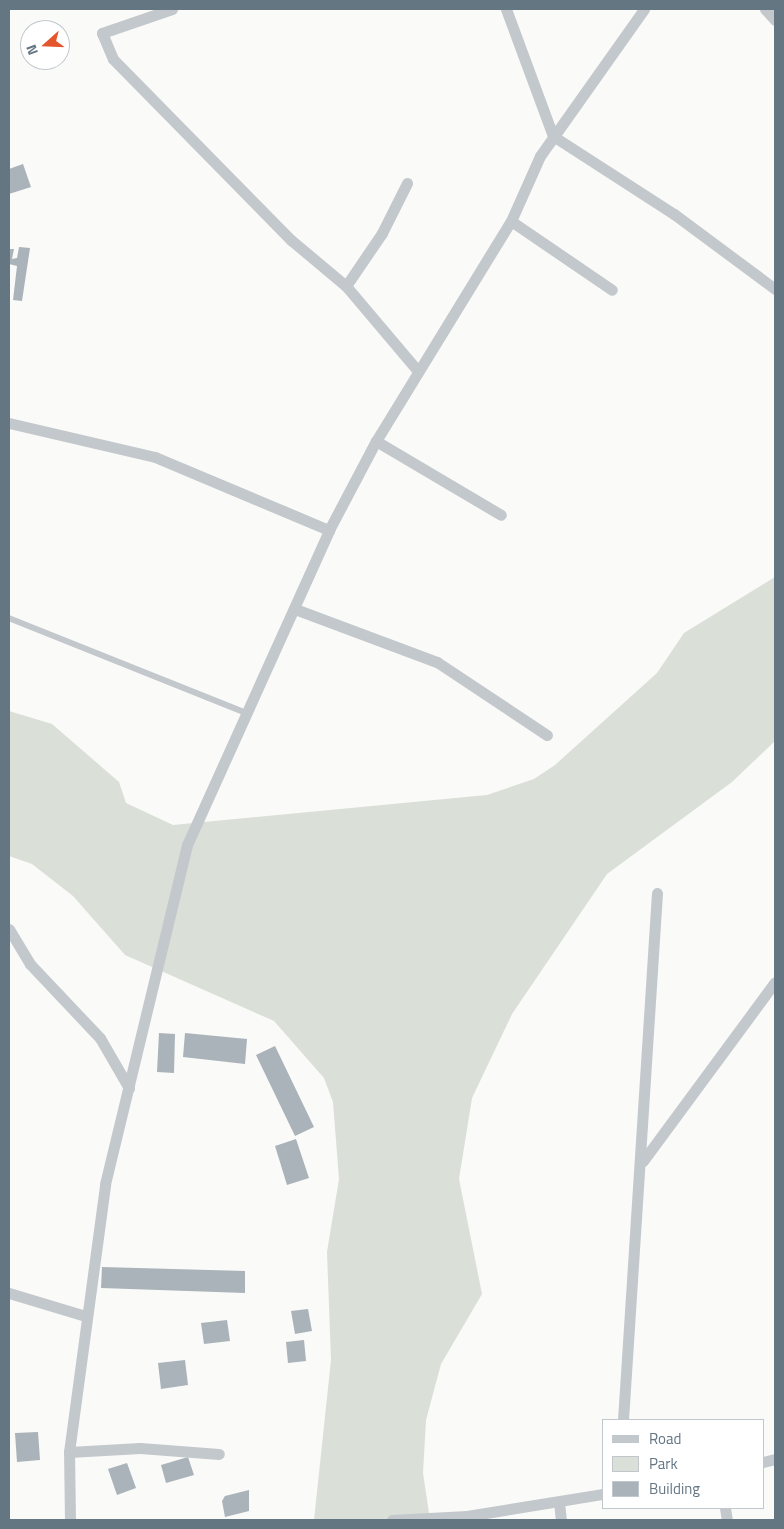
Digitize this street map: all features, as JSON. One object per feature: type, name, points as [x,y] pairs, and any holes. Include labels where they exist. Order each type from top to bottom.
[{"type":"street","points":[[172,9],[102,33],[113,59],[291,240],[346,286],[417,370]]},
{"type":"street","points":[[506,9],[553,136],[674,214],[775,289]]},
{"type":"street","points":[[70,1520],[70,1452],[85,1316],[105,1184],[187,845],[244,712],[295,609],[329,530],[376,441],[417,370],[449,328],[511,221],[530,176],[553,136],[644,9]]},
{"type":"street","points":[[765,9],[775,20]]},
{"type":"street","points":[[346,286],[378,241],[407,183]]},
{"type":"street","points":[[511,221],[612,290]]},
{"type":"street","points":[[9,424],[155,457],[329,530]]},
{"type":"street","points":[[376,441],[501,515]]},
{"type":"street","points":[[295,609],[437,662],[547,735]]},
{"type":"street","points":[[623,1419],[636,1185],[643,1161],[646,1025],[657,893]]},
{"type":"street","points":[[9,929],[13,946],[100,1038],[129,1088]]},
{"type":"street","points":[[643,1161],[775,982]]},
{"type":"street","points":[[9,1293],[85,1316]]},
{"type":"street","points":[[70,1452],[140,1448],[219,1454]]},
{"type":"street","points":[[392,1520],[467,1516],[602,1494]]},
{"type":"street","points":[[560,1502],[560,1520]]},
{"type":"lane","points":[[9,618],[244,712]]},
{"type":"green space","points":[[775,577],[775,741],[732,782],[607,874],[512,1014],[472,1098],[459,1179],[482,1294],[441,1364],[426,1420],[423,1473],[430,1520],[314,1520],[331,1360],[327,1252],[339,1179],[333,1102],[324,1078],[274,1021],[125,955],[73,896],[32,864],[9,856],[9,711],[52,724],[119,782],[126,803],[173,825],[487,795],[534,779],[555,765],[657,673],[684,633]]},
{"type":"building","points":[[23,164],[31,187],[9,194],[9,169]]},
{"type":"building","points":[[19,247],[30,248],[22,301],[13,300],[17,266],[9,264],[9,249],[14,249],[12,259],[17,258]]},
{"type":"building","points":[[159,1033],[175,1034],[174,1073],[157,1072]]},
{"type":"building","points":[[185,1033],[247,1039],[245,1064],[183,1057]]},
{"type":"building","points":[[275,1046],[314,1127],[295,1136],[256,1055]]},
{"type":"building","points":[[296,1139],[309,1178],[287,1185],[275,1146]]},
{"type":"building","points":[[102,1267],[245,1271],[245,1293],[101,1288]]},
{"type":"building","points":[[308,1309],[312,1331],[295,1334],[291,1311]]},
{"type":"building","points":[[227,1320],[230,1341],[204,1344],[201,1323]]},
{"type":"building","points":[[304,1340],[306,1361],[288,1363],[286,1342]]},
{"type":"building","points":[[185,1360],[188,1385],[161,1389],[158,1363]]},
{"type":"building","points":[[38,1432],[40,1460],[17,1462],[15,1433]]},
{"type":"building","points":[[188,1457],[194,1475],[166,1483],[161,1465]]},
{"type":"building","points":[[127,1463],[136,1488],[117,1495],[108,1469]]},
{"type":"building","points":[[249,1490],[249,1511],[225,1517],[222,1501],[225,1496]]}]
